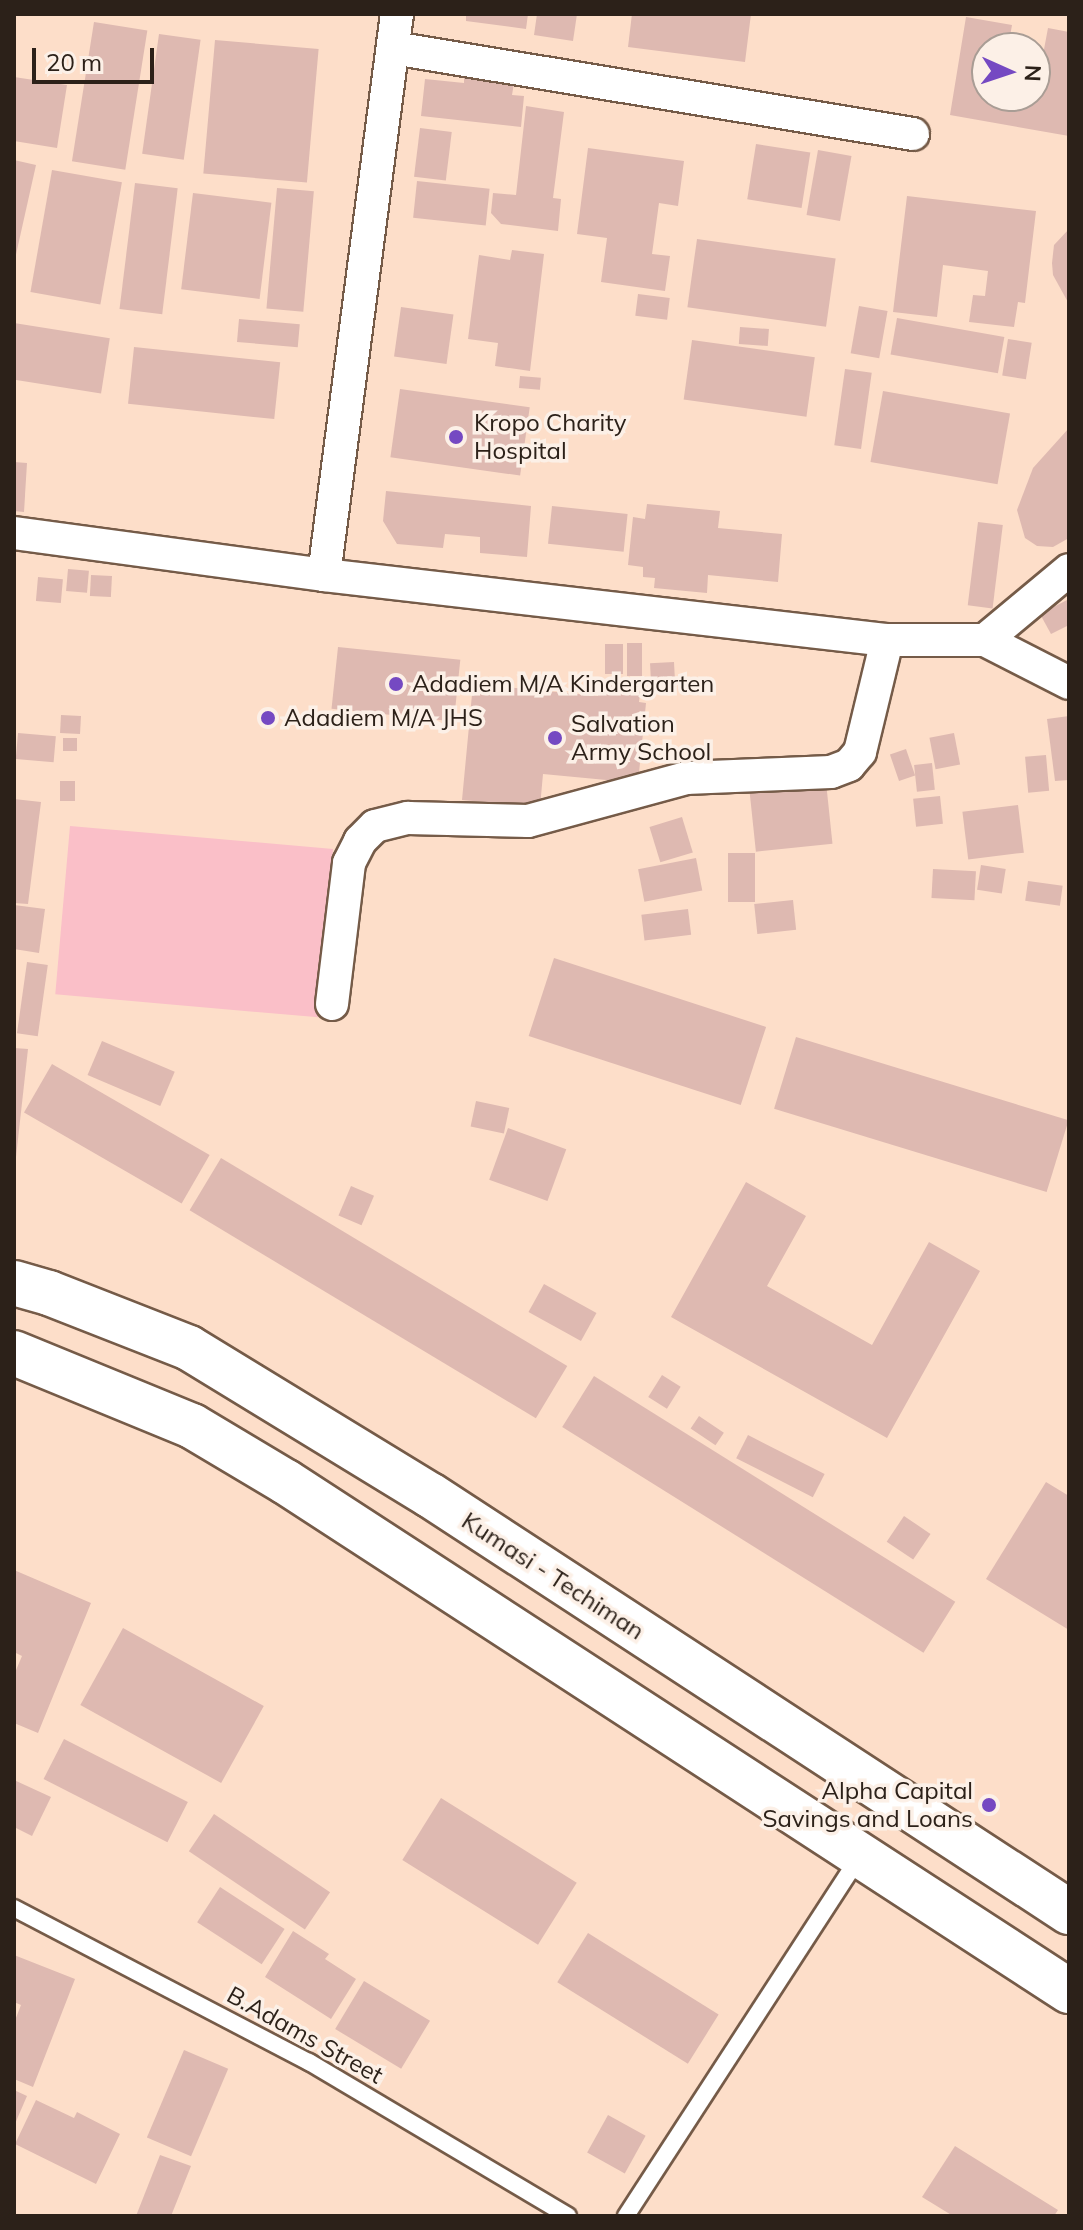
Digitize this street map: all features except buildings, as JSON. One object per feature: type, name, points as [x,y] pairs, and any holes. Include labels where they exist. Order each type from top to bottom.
[{"type":"highway","name":"Kumasi - Techiman","points":[[14,1283],[49,1293],[189,1348],[430,1495],[1069,1912]]},
{"type":"highway","points":[[14,1353],[192,1426],[286,1482],[1069,1991]]},
{"type":"street","points":[[324,575],[397,14]]},
{"type":"street","points":[[393,48],[913,134]]},
{"type":"street","points":[[14,533],[324,575],[887,640],[985,640],[1069,683]]},
{"type":"street","points":[[985,640],[1069,570]]},
{"type":"street","points":[[332,1004],[349,863],[360,841],[375,826],[408,818],[528,821],[656,783],[686,778],[831,772],[849,765],[860,752],[887,640]]},
{"type":"lane","points":[[626,2216],[859,1857]]},
{"type":"lane","name":"B.Adams Street","points":[[14,1908],[309,2062],[568,2216]]},
{"type":"shaded area","points":[[70,826],[333,849],[318,1017],[55,994]]},
{"type":"place","name":"Kropo Charity Hospital","points":[[456,437]]},
{"type":"place","name":"Adadiem M/A Kindergarten","points":[[396,684]]},
{"type":"place","name":"Adadiem M/A JHS","points":[[268,718]]},
{"type":"place","name":"Salvation Army School","points":[[555,738]]},
{"type":"place","name":"Alpha Capital Savings and Loans","points":[[989,1805]]}]
